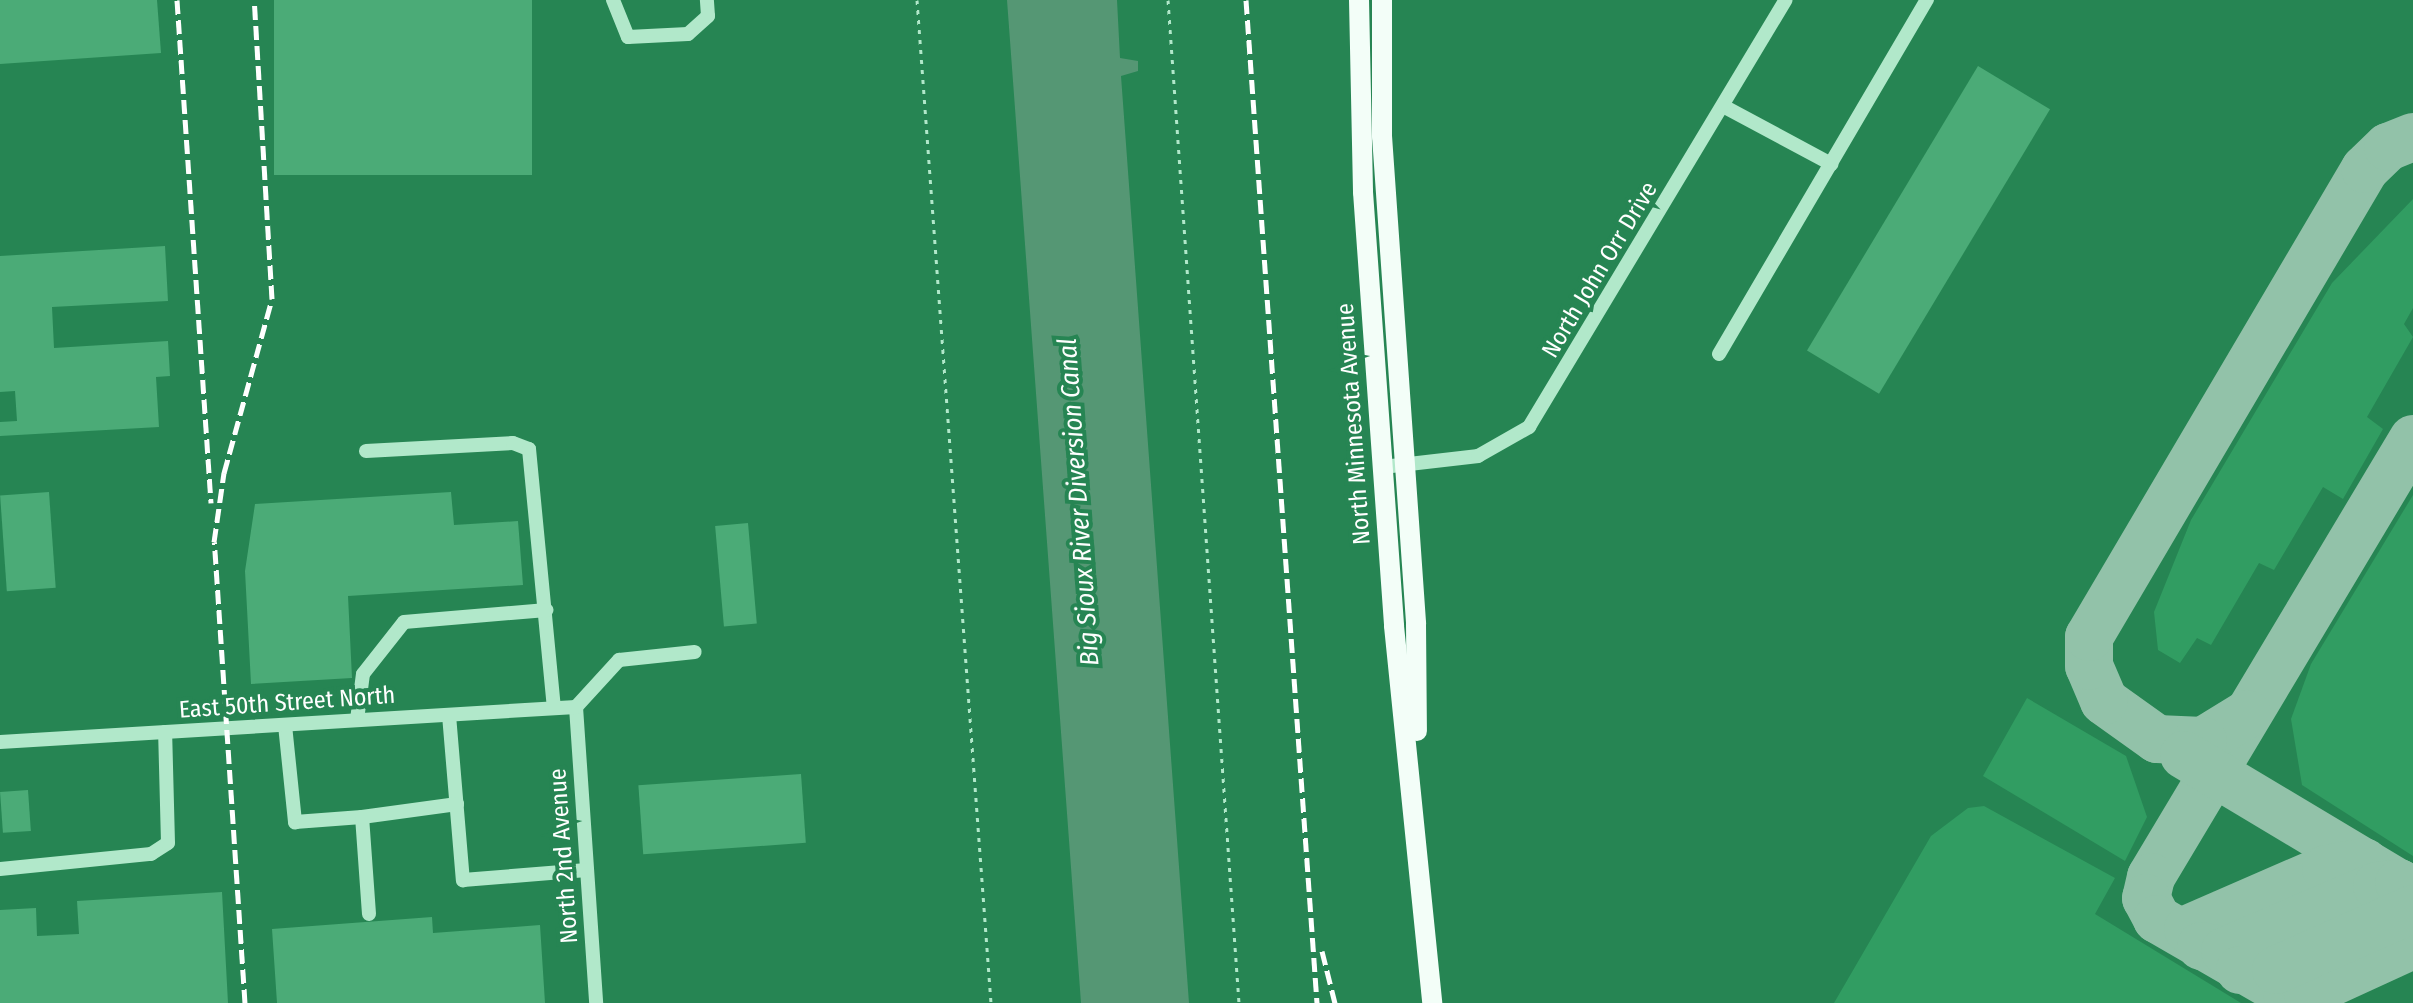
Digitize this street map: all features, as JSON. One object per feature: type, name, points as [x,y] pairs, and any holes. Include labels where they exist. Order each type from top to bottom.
[{"type":"main road","name":"North Minnesota Avenue","points":[[1359,0],[1363,192],[1383,467],[1432,1003]]},
{"type":"main road","name":"North Minnesota Avenue","points":[[1382,0],[1382,136],[1416,624],[1417,843]]},
{"type":"street","points":[[613,0],[628,37],[688,34],[708,16],[707,0]]},
{"type":"street","name":"North John Orr Drive","points":[[1383,467],[1478,456],[1529,427],[1786,0]]},
{"type":"street","points":[[1719,354],[1927,0]]},
{"type":"street","points":[[1723,106],[1831,164]]},
{"type":"street","points":[[366,451],[513,443],[529,449],[554,708]]},
{"type":"street","points":[[357,720],[363,674],[404,622],[546,610]]},
{"type":"street","points":[[576,707],[619,660],[695,652]]},
{"type":"street","name":"East 50th Street North","points":[[0,742],[576,707]]},
{"type":"street","name":"North 2nd Avenue","points":[[576,707],[596,1003]]},
{"type":"street","points":[[449,715],[463,880],[587,870]]},
{"type":"street","points":[[285,725],[295,822],[362,817],[457,804]]},
{"type":"street","points":[[0,869],[151,854],[168,843],[165,732]]},
{"type":"street","points":[[362,817],[369,914]]},
{"type":"path","points":[[917,0],[991,1003]]},
{"type":"path","points":[[1168,0],[1239,1003]]},
{"type":"shaded area","points":[[2413,199],[2413,308],[2404,324],[2413,337],[2367,417],[2383,429],[2343,499],[2323,487],[2274,570],[2259,563],[2211,645],[2197,638],[2180,663],[2158,650],[2154,612],[2191,520],[2332,283]]},
{"type":"shaded area","points":[[2413,495],[2413,856],[2302,785],[2291,719],[2311,664]]},
{"type":"shaded area","points":[[2027,698],[2126,756],[2147,817],[2125,861],[1983,776]]},
{"type":"shaded area","points":[[1984,806],[2115,878],[2095,914],[2241,1003],[1834,1003],[1931,836],[1968,808]]},
{"type":"water","name":"Big Sioux River Diversion Canal","points":[[1007,0],[1117,0],[1120,58],[1138,61],[1138,71],[1121,76],[1189,1003],[1081,1003]]},
{"type":"building","points":[[0,0],[157,0],[161,53],[0,64]]},
{"type":"building","points":[[274,0],[532,0],[532,175],[274,175]]},
{"type":"building","points":[[1978,66],[2050,109],[1879,394],[1807,351]]},
{"type":"building","points":[[165,246],[168,301],[52,307],[54,348],[168,341],[170,376],[156,377],[159,427],[0,436],[0,422],[17,421],[15,391],[0,392],[0,256]]},
{"type":"building","points":[[49,492],[56,588],[7,591],[0,495]]},
{"type":"building","points":[[451,492],[454,525],[518,521],[523,585],[348,596],[352,678],[251,684],[245,571],[255,504]]},
{"type":"building","points":[[748,523],[757,624],[724,626],[715,526]]},
{"type":"building","points":[[801,774],[806,843],[643,854],[638,785]]},
{"type":"building","points":[[28,790],[31,831],[3,833],[0,792]]},
{"type":"building","points":[[222,892],[228,1003],[0,1003],[0,910],[36,908],[37,936],[79,934],[77,901]]},
{"type":"building","points":[[432,917],[433,933],[540,925],[545,1003],[277,1003],[272,929]]},
{"type":"taxiway","points":[[2247,714],[2203,741],[2157,739],[2104,701],[2089,666],[2089,637],[2365,169],[2388,147],[2413,137]]},
{"type":"taxiway","points":[[2413,439],[2151,877],[2146,898],[2157,919],[2287,994],[2308,993],[2413,945]]},
{"type":"taxiway","points":[[2184,755],[2413,892]]},
{"type":"taxiway","points":[[2188,929],[2326,869],[2364,862]]},
{"type":"taxiway","points":[[2201,946],[2225,951],[2377,886],[2399,883],[2413,892]]},
{"type":"taxiway","points":[[2240,970],[2276,970],[2413,909]]},
{"type":"railway","points":[[177,0],[211,503]]},
{"type":"railway","points":[[245,1003],[214,542],[224,473],[272,299],[254,0]]},
{"type":"railway","points":[[1246,0],[1317,1003]]},
{"type":"railway","points":[[1322,951],[1335,1003]]}]
